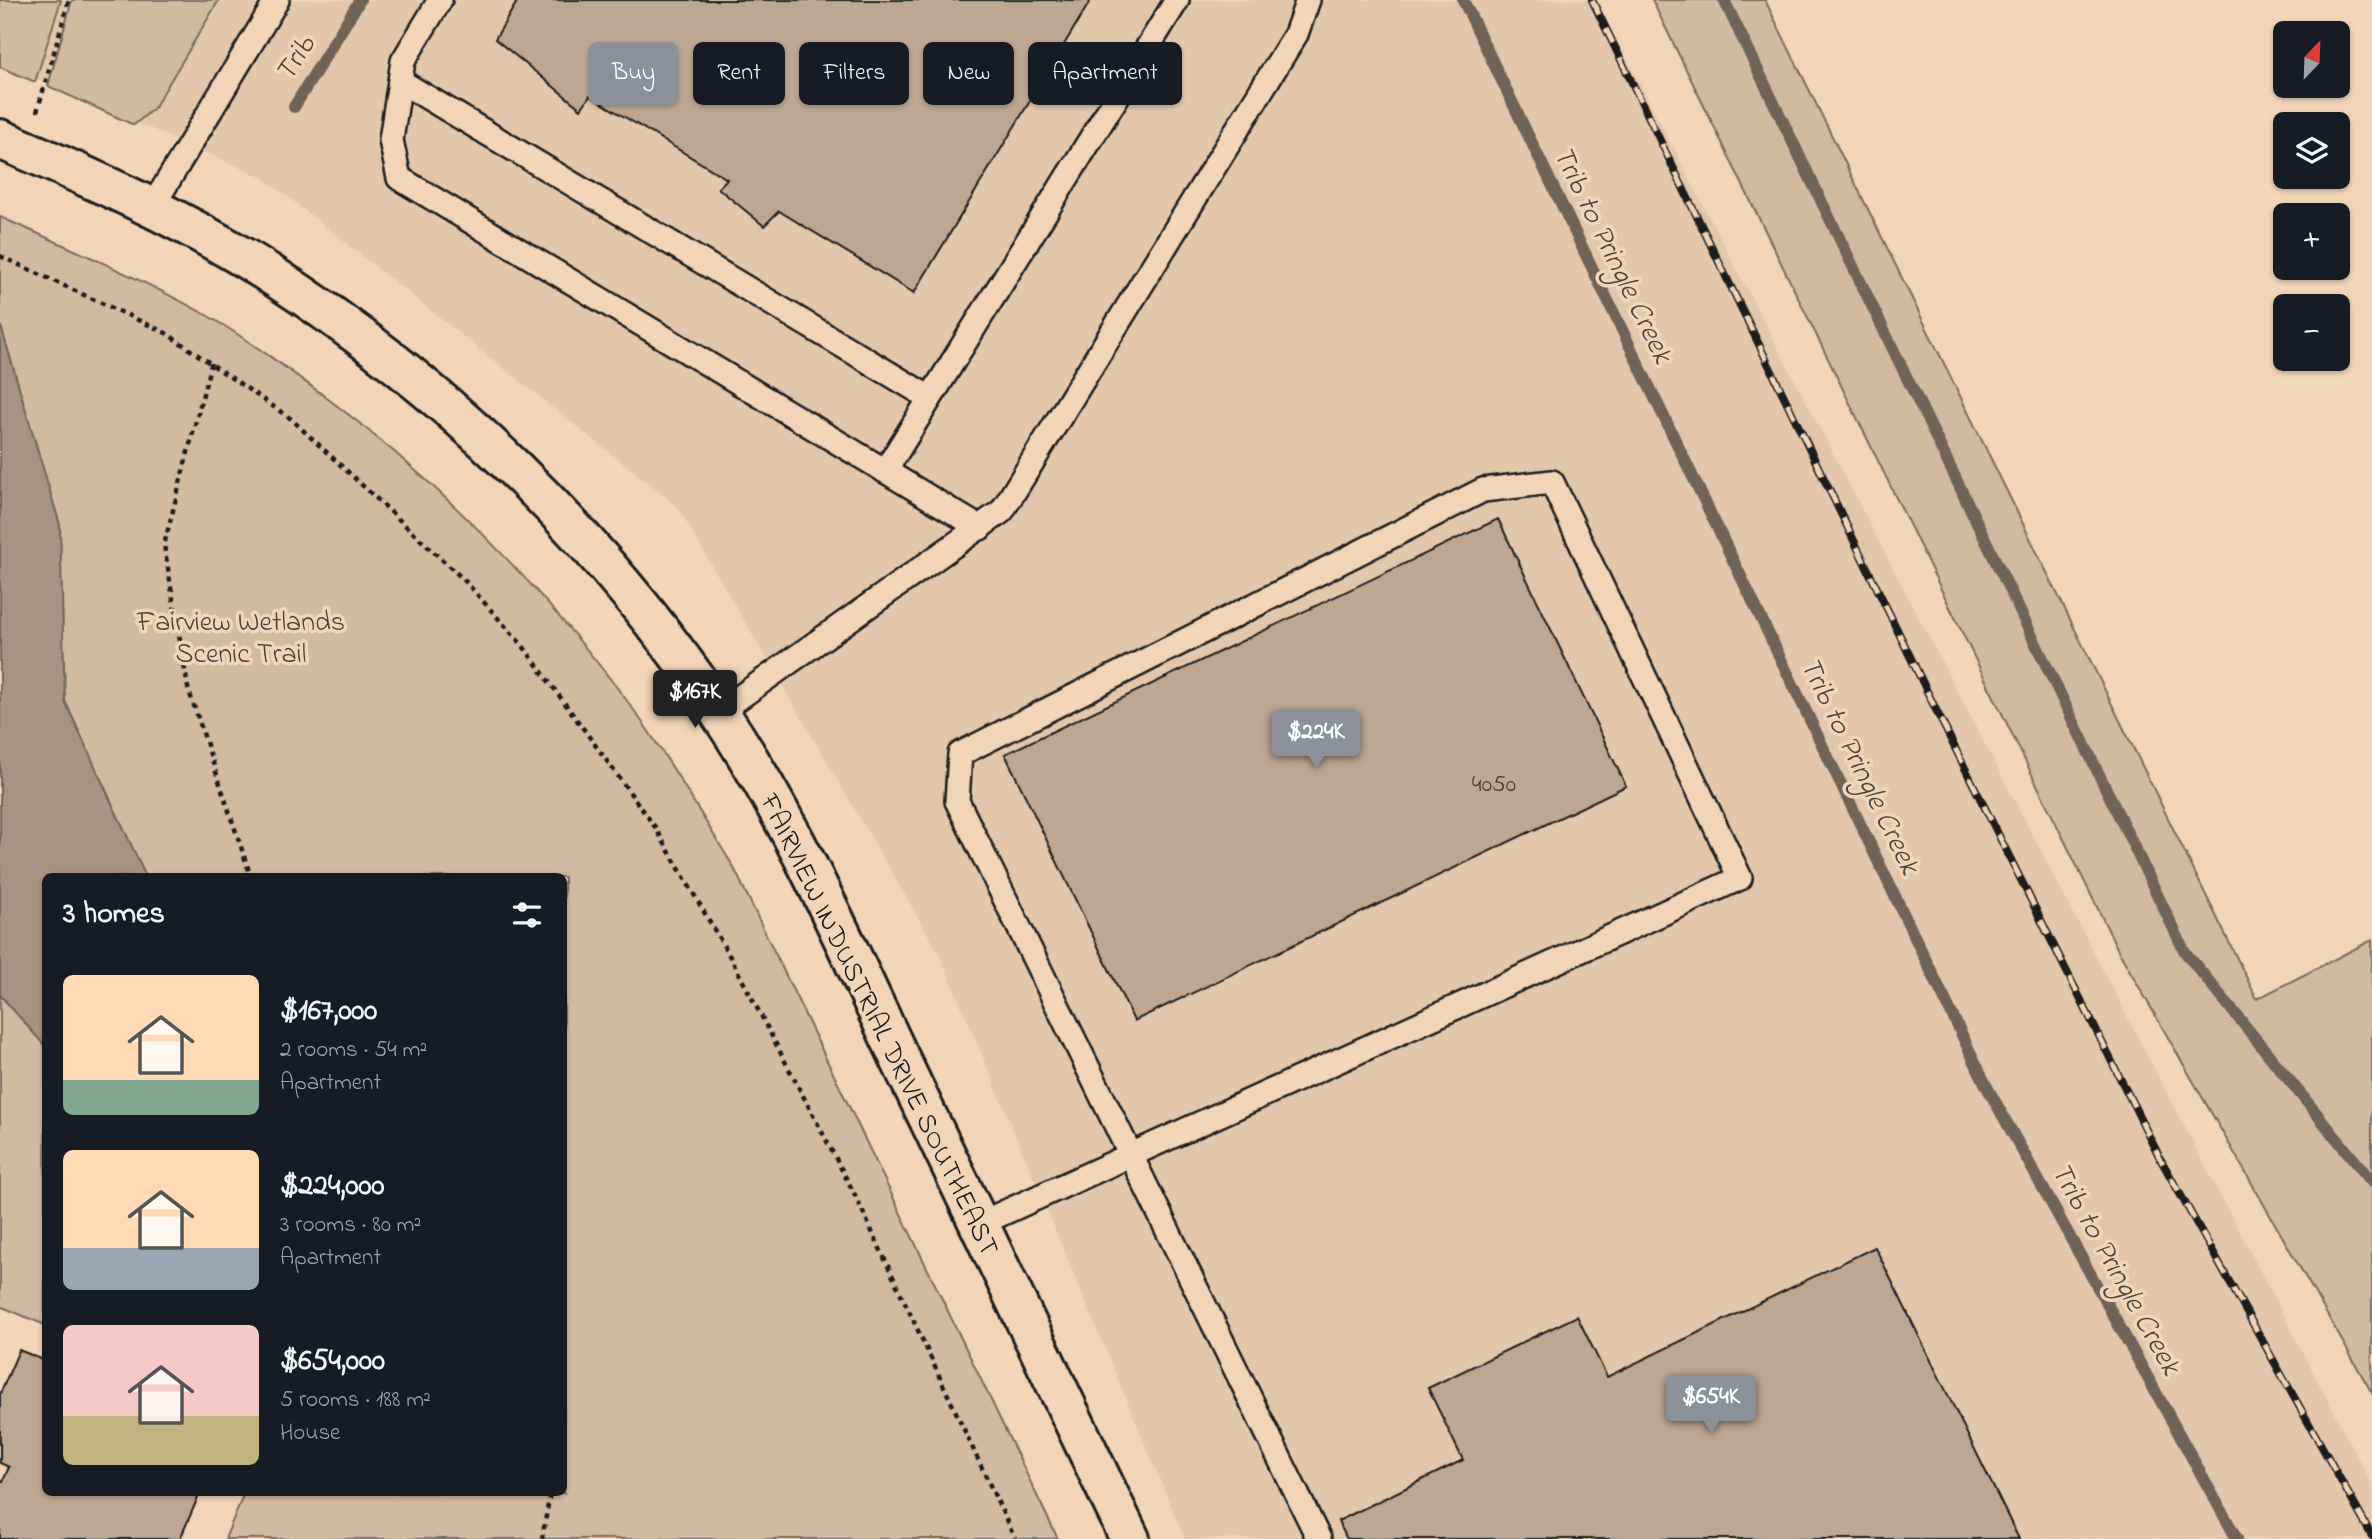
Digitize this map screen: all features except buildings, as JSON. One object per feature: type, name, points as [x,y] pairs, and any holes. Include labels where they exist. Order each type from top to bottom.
[{"type":"main road","name":"FAIRVIEW INDUSTRIAL DRIVE SOUTHEAST","points":[[13,144],[151,209],[265,271],[398,366],[471,426],[594,550],[719,712],[789,828],[1130,1539]]},
{"type":"lane","points":[[151,209],[277,0]]},
{"type":"lane","points":[[440,0],[403,61],[391,140],[399,178],[979,527]]},
{"type":"lane","points":[[885,471],[1177,0]]},
{"type":"lane","points":[[719,712],[1002,511],[1296,34],[1308,0]]},
{"type":"lane","points":[[400,81],[930,398]]},
{"type":"lane","points":[[979,1224],[1129,1155],[1740,878],[1552,482],[1483,490],[960,754],[957,801],[1129,1155],[1319,1539]]},
{"type":"path","points":[[13,144],[69,0]]},
{"type":"path","points":[[0,256],[166,333],[290,418],[466,581],[523,646],[655,827],[733,961],[855,1195],[1014,1539]]},
{"type":"path","points":[[211,363],[164,545],[188,688],[250,873]]},
{"type":"path","points":[[542,1539],[549,1496]]},
{"type":"shaded area","points":[[0,0],[1596,0],[2372,1485],[2372,1539],[1185,1539],[940,955],[677,506],[264,178],[0,63]]},
{"type":"shaded area","points":[[0,323],[60,525],[65,701],[144,873],[42,873],[42,1043],[0,995]]},
{"type":"green space","points":[[0,0],[61,0],[35,82],[0,67]]},
{"type":"green space","points":[[72,0],[219,0],[154,108],[134,125],[48,86]]},
{"type":"green space","points":[[1652,0],[1765,0],[2257,999],[2372,940],[2372,1393],[2119,952]]},
{"type":"green space","name":"Fairview Wetlands Scenic Trail","points":[[0,217],[106,264],[210,317],[306,382],[400,457],[477,528],[548,604],[615,685],[647,728],[733,866],[1058,1539],[225,1539],[243,1496],[567,1496],[567,873],[42,873],[42,1324],[0,1306]]},
{"type":"waterway","name":"Trib","points":[[294,107],[360,0]]},
{"type":"waterway","name":"Trib to Pringle Creek","points":[[1463,0],[1987,1087],[2237,1539]]},
{"type":"waterway","points":[[1724,0],[2185,952],[2372,1182]]},
{"type":"railway","points":[[1592,0],[1938,714],[2161,1160],[2372,1536]]}]
